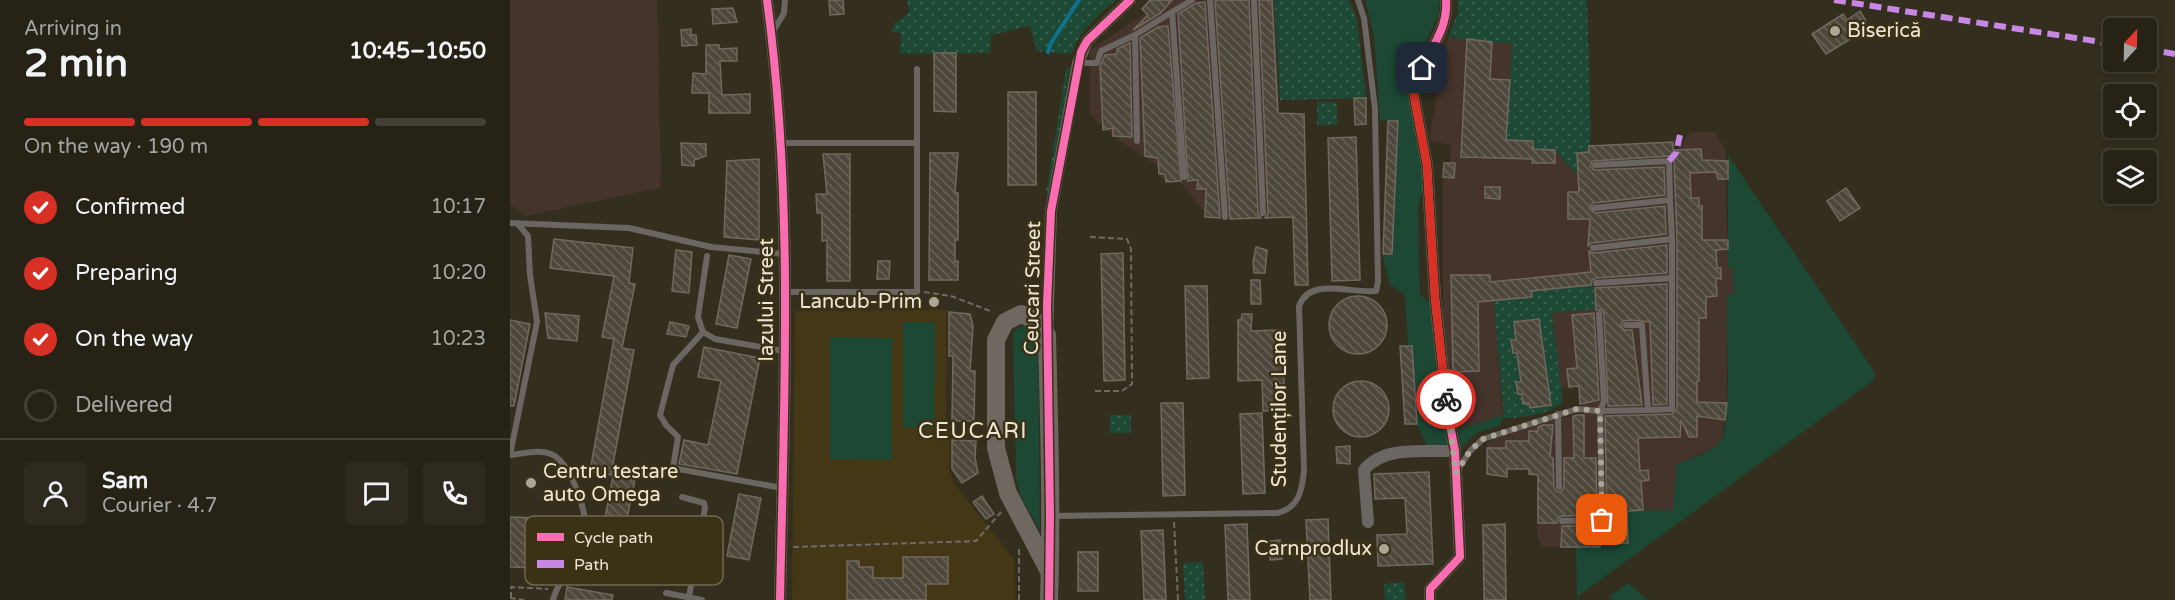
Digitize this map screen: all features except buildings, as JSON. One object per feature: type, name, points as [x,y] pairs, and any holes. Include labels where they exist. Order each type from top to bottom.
[{"type":"street","name":"Iazului Street","points":[[767,0],[782,143],[786,292],[780,600]]},
{"type":"street","name":"Ceucari Street","points":[[1049,600],[1047,335],[1051,211],[1078,63],[1088,41],[1130,0]]},
{"type":"street","points":[[1430,600],[1430,589],[1460,557],[1455,451],[1447,409],[1435,298],[1427,165],[1413,90],[1416,79],[1442,31],[1447,16],[1446,0]]},
{"type":"street","points":[[1047,335],[1040,324],[1029,316],[1012,316],[999,329],[996,340],[996,448],[1008,493],[1050,573]]},
{"type":"street","points":[[1368,522],[1364,470],[1370,462],[1393,453],[1455,451]]},
{"type":"lane","points":[[771,33],[784,13],[785,0]]},
{"type":"lane","points":[[1078,63],[1097,63],[1101,51],[1135,35],[1192,0]]},
{"type":"lane","points":[[1210,0],[1225,217]]},
{"type":"lane","points":[[1254,0],[1263,213]]},
{"type":"lane","name":"Studenților Lane","points":[[1174,514],[1277,513],[1291,508],[1299,497],[1304,471],[1299,306],[1302,297],[1310,290],[1376,291],[1378,282],[1375,110],[1364,18],[1358,0]]},
{"type":"lane","points":[[1172,12],[1184,177]]},
{"type":"lane","points":[[1135,35],[1137,141]]},
{"type":"lane","points":[[786,292],[917,292],[917,69]]},
{"type":"lane","points":[[782,143],[917,143]]},
{"type":"lane","points":[[1456,473],[1470,451],[1483,439],[1558,414],[1577,409],[1600,411],[1672,409],[1672,239],[1669,161],[1595,165]]},
{"type":"lane","points":[[1593,208],[1670,200]]},
{"type":"lane","points":[[510,223],[629,228],[711,247],[784,254]]},
{"type":"lane","points":[[518,224],[528,236],[530,275],[537,321],[510,455],[544,452],[556,456],[564,466],[582,504],[584,516]]},
{"type":"lane","points":[[1593,248],[1672,239]]},
{"type":"lane","points":[[707,256],[698,317],[703,332],[715,339],[784,351]]},
{"type":"lane","points":[[1596,283],[1672,278]]},
{"type":"lane","points":[[1562,521],[1602,520],[1600,411],[1604,400],[1599,314]]},
{"type":"lane","points":[[1626,325],[1642,325],[1648,410]]},
{"type":"lane","points":[[703,332],[673,365],[660,415],[678,437],[673,468],[782,488]]},
{"type":"lane","points":[[1558,414],[1559,488]]},
{"type":"lane","points":[[682,497],[704,503],[704,516]]},
{"type":"lane","points":[[1050,516],[1174,514]]},
{"type":"lane","points":[[553,600],[558,585]]},
{"type":"lane","points":[[689,597],[691,585]]},
{"type":"lane","points":[[666,593],[702,600]]},
{"type":"path","points":[[1090,237],[1127,239],[1131,249],[1132,384],[1122,391],[1095,391]]},
{"type":"path","points":[[917,292],[951,296],[998,314]]},
{"type":"path","points":[[781,547],[976,541],[1006,507]]},
{"type":"path","points":[[1174,514],[1178,600]]},
{"type":"path","points":[[524,600],[510,598],[512,587],[551,589]]},
{"type":"shaded area","points":[[510,0],[657,0],[661,179],[659,188],[526,216],[510,204]]},
{"type":"shaded area","points":[[1159,0],[1274,0],[1284,217],[1203,217],[1204,211],[1179,181],[1166,182],[1159,174],[1158,166],[1113,136],[1090,114],[1090,50],[1150,10]]},
{"type":"shaded area","points":[[1448,37],[1512,44],[1533,149],[1555,150],[1588,188],[1589,146],[1673,142],[1673,149],[1679,150],[1690,132],[1714,132],[1725,149],[1728,268],[1733,268],[1734,295],[1727,296],[1727,400],[1722,439],[1712,449],[1677,464],[1674,510],[1627,543],[1600,547],[1542,547],[1537,535],[1538,475],[1529,474],[1529,469],[1507,469],[1507,477],[1487,474],[1487,442],[1552,420],[1584,414],[1579,386],[1560,388],[1552,313],[1596,308],[1591,272],[1492,282],[1503,415],[1458,430],[1443,339],[1443,177],[1444,163],[1450,163],[1451,145],[1429,140]]},
{"type":"shaded area","points":[[947,310],[946,417],[951,427],[949,469],[955,485],[1014,559],[1015,600],[792,600],[795,311]]},
{"type":"green space","points":[[907,0],[1116,0],[1084,31],[1072,54],[1037,51],[1030,26],[991,35],[990,53],[900,54],[901,33],[891,32],[895,23],[909,12]]},
{"type":"green space","points":[[1274,0],[1349,0],[1357,20],[1366,98],[1280,100]]},
{"type":"green space","points":[[1365,0],[1440,0],[1438,16],[1408,81],[1424,189],[1418,206],[1420,294],[1430,304],[1440,410],[1450,443],[1429,450],[1417,424],[1412,346],[1408,346],[1405,295],[1390,285],[1382,254],[1392,254],[1398,122],[1380,120],[1374,36]]},
{"type":"green space","points":[[1457,0],[1587,0],[1591,127],[1589,189],[1555,150],[1533,149],[1533,141],[1506,140],[1512,44],[1448,37],[1458,13]]},
{"type":"green space","points":[[1070,67],[1049,196],[1046,193],[1066,69]]},
{"type":"green space","points":[[1317,102],[1337,102],[1337,125],[1317,125]]},
{"type":"green space","points":[[1728,155],[1874,371],[1874,380],[1577,597],[1580,600],[1577,600],[1576,547],[1627,543],[1627,511],[1673,510],[1677,464],[1714,448],[1722,439],[1728,393],[1727,295],[1734,295],[1733,268],[1728,268]]},
{"type":"green space","points":[[1591,272],[1596,309],[1552,313],[1563,402],[1535,415],[1504,418],[1492,282]]},
{"type":"green space","points":[[903,322],[935,322],[934,428],[903,428]]},
{"type":"green space","points":[[1029,324],[1038,338],[1040,531],[1021,497],[1016,479],[1013,334],[1016,329]]},
{"type":"green space","points":[[830,337],[892,338],[892,460],[830,459]]},
{"type":"green space","points":[[1110,415],[1131,415],[1131,433],[1110,433]]},
{"type":"green space","points":[[1503,415],[1501,425],[1476,433],[1461,448],[1458,430]]},
{"type":"green space","points":[[1203,562],[1205,600],[1185,600],[1183,563]]},
{"type":"green space","points":[[1404,582],[1406,600],[1385,600],[1384,584]]},
{"type":"green space","points":[[1628,583],[1648,600],[1613,600],[1609,597]]},
{"type":"waterway","points":[[1048,52],[1051,43],[1079,0]]},
{"type":"marked path","points":[[1834,0],[2103,42]]},
{"type":"marked path","points":[[2157,51],[2175,54]]},
{"type":"marked path","points":[[1669,161],[1676,153],[1680,135]]},
{"type":"cycle path","points":[[767,0],[781,150],[784,225],[785,375],[780,600]]},
{"type":"cycle path","points":[[1049,600],[1047,305],[1051,211],[1081,52],[1087,41],[1130,0]]},
{"type":"cycle path","points":[[1430,600],[1430,589],[1460,557],[1455,451],[1447,409],[1435,298],[1427,165],[1413,90],[1439,35],[1446,12],[1446,0]]},
{"type":"way so far","points":[[1446,399],[1455,451],[1456,473],[1470,451],[1483,439],[1577,409],[1600,411],[1602,520]]},
{"type":"place","name":"Biserică","points":[[1835,31]]},
{"type":"place","name":"Lancub-Prim","points":[[934,302]]},
{"type":"place","name":"Centru testare auto Omega","points":[[531,483]]},
{"type":"place","name":"Carnprodlux","points":[[1384,549]]},
{"type":"district","name":"CEUCARI","points":[[973,431]]},
{"type":"route","points":[[1422,68],[1413,90],[1427,165],[1435,298],[1446,399]]}]
